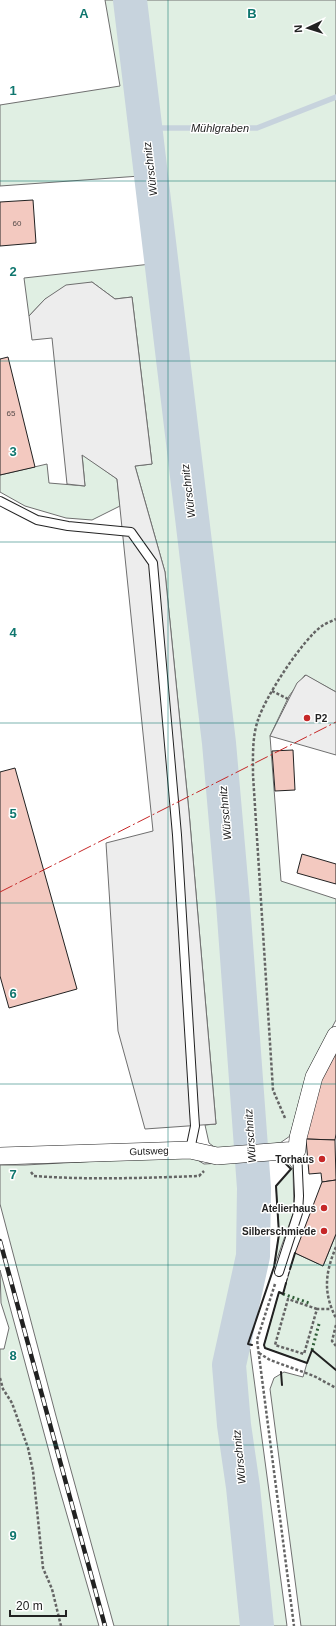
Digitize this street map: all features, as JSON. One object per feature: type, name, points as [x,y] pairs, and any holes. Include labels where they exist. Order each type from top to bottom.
[{"type":"street","points":[[292,1147],[314,1077],[336,1035]]},
{"type":"street","name":"Gutsweg","points":[[0,1156],[190,1150],[217,1156],[292,1147]]},
{"type":"lane","points":[[0,501],[38,520],[68,526],[131,532],[153,563],[177,835],[191,1056],[195,1126],[190,1150]]},
{"type":"lane","points":[[279,1272],[298,1213],[300,1196],[292,1147]]},
{"type":"path","points":[[292,1147],[286,1120],[273,1090],[253,775],[253,746],[258,719],[278,680],[311,636],[322,626],[336,619]]},
{"type":"path","points":[[272,691],[288,699]]},
{"type":"path","points":[[20,1155],[34,1176],[120,1179],[199,1176],[217,1156]]},
{"type":"path","points":[[336,1247],[327,1279],[327,1290],[331,1309],[336,1318]]},
{"type":"path","points":[[279,1272],[257,1340],[294,1626]]},
{"type":"path","points":[[317,1309],[304,1354],[275,1345],[288,1299],[317,1309],[331,1309]]},
{"type":"path","points":[[336,1325],[332,1341],[336,1346]]},
{"type":"path","points":[[258,1352],[270,1360],[314,1376],[336,1388]]},
{"type":"path","points":[[0,1378],[12,1403],[28,1448],[33,1471],[43,1568],[52,1589],[61,1626]]},
{"type":"green space","points":[[105,0],[336,0],[336,692],[305,675],[289,696],[270,736],[281,881],[336,899],[336,1020],[306,1076],[290,1136],[280,1143],[217,1149],[209,1143],[205,1125],[216,1124],[189,812],[165,572],[135,466],[152,464],[132,297],[115,299],[92,282],[45,299],[29,316],[24,278],[151,264],[140,176],[0,186],[0,105],[120,86]]},
{"type":"green space","points":[[82,454],[117,479],[120,506],[92,520],[66,518],[25,506],[0,492],[0,475],[47,464],[49,483],[85,486]]},
{"type":"green space","points":[[191,1156],[204,1164],[241,1162],[240,1250],[222,1366],[224,1426],[250,1626],[114,1626],[56,1416],[0,1204],[0,1165]]},
{"type":"green space","points":[[281,1159],[288,1162],[293,1169],[294,1211],[274,1267],[279,1234],[276,1186],[291,1169]]},
{"type":"green space","points":[[336,1234],[336,1626],[301,1626],[270,1389],[274,1378],[284,1372],[303,1377],[307,1363],[265,1348],[264,1345],[279,1292],[283,1294],[295,1253],[323,1266]]},
{"type":"green space","points":[[0,1270],[54,1470],[99,1626],[0,1626],[0,1349],[4,1349],[9,1328],[1,1303]]},
{"type":"green space","points":[[240,1347],[250,1349],[287,1626],[265,1626],[249,1485],[240,1425],[235,1366]]},
{"type":"shaded area","points":[[92,282],[115,299],[132,297],[152,464],[135,466],[165,572],[189,812],[216,1124],[145,1129],[118,1031],[106,843],[153,831],[117,479],[82,455],[85,486],[67,484],[52,338],[32,340],[29,316],[45,299],[66,285]]},
{"type":"shaded area","name":"P2","points":[[306,675],[336,692],[336,755],[270,736],[297,683]]},
{"type":"building","points":[[33,200],[36,243],[0,246],[0,202]]},
{"type":"building","points":[[8,357],[35,467],[0,475],[0,359]]},
{"type":"building","points":[[293,750],[295,790],[275,791],[272,751]]},
{"type":"building","points":[[15,768],[77,989],[9,1008],[0,976],[0,772]]},
{"type":"building","points":[[302,854],[336,864],[336,884],[297,873]]},
{"type":"building","points":[[336,1052],[335,1140],[306,1139],[320,1081]]},
{"type":"building","name":"Torhaus","points":[[306,1139],[335,1140],[336,1180],[322,1182],[321,1173],[309,1174]]},
{"type":"building","name":"Atelierhaus","points":[[336,1180],[336,1234],[323,1266],[295,1253],[322,1182]]},
{"type":"waterway","name":"Würschnitz","points":[[130,0],[219,743],[233,903],[254,1188],[253,1256],[229,1365],[234,1425],[243,1487],[257,1626]]},
{"type":"waterway","name":"Mühlgraben","points":[[145,128],[257,128],[336,97]]},
{"type":"railway","points":[[0,1241],[105,1626]]},
{"type":"hedge","points":[[283,1294],[309,1303]]},
{"type":"hedge","points":[[312,1350],[319,1324]]},
{"type":"fence","points":[[286,1283],[290,1269]]},
{"type":"wall","points":[[252,1345],[248,1344],[274,1267],[279,1234],[276,1186],[291,1169],[281,1159]]},
{"type":"wall","points":[[290,1269],[295,1253]]},
{"type":"wall","points":[[286,1283],[283,1294],[279,1292],[264,1345],[265,1348],[307,1363],[312,1350],[336,1370]]},
{"type":"wall","points":[[281,1372],[282,1385]]},
{"type":"power","points":[[0,892],[336,722]]},
{"type":"place","name":"P2","points":[[307,718]]},
{"type":"place","name":"Torhaus","points":[[322,1159]]},
{"type":"place","name":"Atelierhaus","points":[[324,1208]]},
{"type":"place","name":"Silberschmiede","points":[[324,1231]]}]
